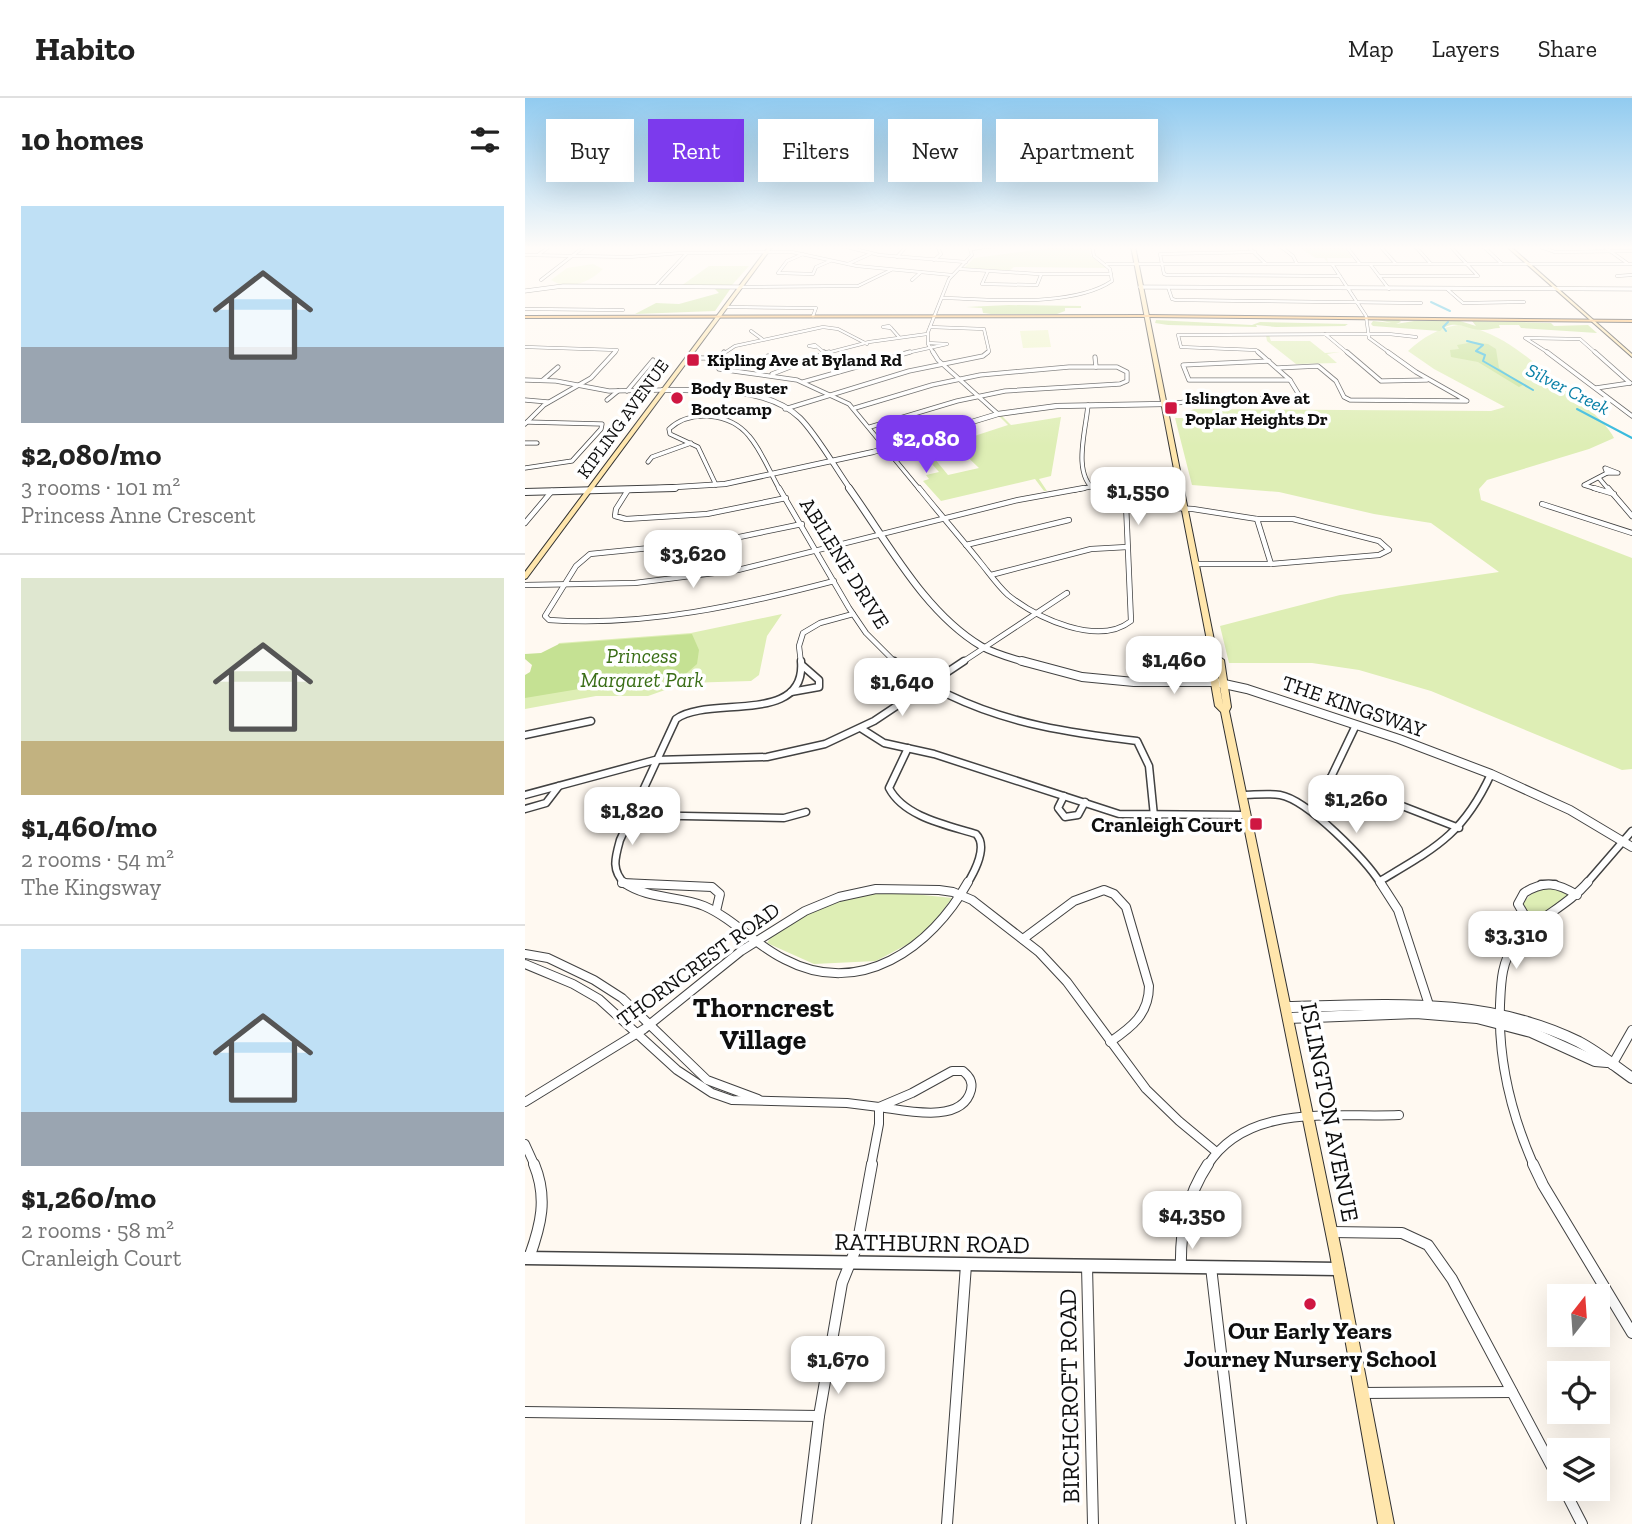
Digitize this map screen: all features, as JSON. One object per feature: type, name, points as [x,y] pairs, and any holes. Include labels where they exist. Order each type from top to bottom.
[{"type":"main road","name":"KIPLING AVENUE","points":[[525,578],[722,313]]},
{"type":"main road","name":"ISLINGTON AVENUE","points":[[1145,313],[1198,564],[1214,656],[1211,660],[1219,682],[1219,706],[1225,710],[1287,1013],[1386,1524]]},
{"type":"main road","points":[[1583,313],[1632,356]]},
{"type":"main road","points":[[525,317],[1146,316],[1632,321]]},
{"type":"street","points":[[936,313],[927,334],[929,348],[941,363],[998,414]]},
{"type":"street","points":[[1277,368],[1318,366],[1340,386],[1344,397],[1350,400],[1467,401],[1403,364],[1367,334],[1363,313]]},
{"type":"street","points":[[867,344],[829,327],[732,347],[715,363],[717,368],[770,374],[803,382],[831,393],[855,408],[1011,597],[1035,612],[1064,624],[1103,631],[1125,628],[1133,617],[1126,505]]},
{"type":"street","points":[[785,409],[831,393],[941,363],[986,354],[989,351],[986,331],[972,327],[930,327]]},
{"type":"street","points":[[891,328],[899,337]]},
{"type":"street","points":[[751,331],[762,339]]},
{"type":"street","points":[[770,374],[793,363],[826,354],[899,337],[927,334]]},
{"type":"street","points":[[525,492],[716,485],[888,448],[998,414],[1043,407],[1164,404],[1224,399],[1301,399],[1290,380],[1251,348],[1181,347],[1178,334],[1367,334],[1416,337]]},
{"type":"street","points":[[1325,334],[1381,381],[1429,380]]},
{"type":"street","points":[[1631,383],[1580,339],[1525,337],[1632,416]]},
{"type":"street","points":[[803,382],[887,357],[947,344],[927,343]]},
{"type":"street","points":[[525,347],[617,350],[593,377],[548,402],[526,423]]},
{"type":"street","points":[[815,347],[826,354]]},
{"type":"street","points":[[1089,355],[1101,356],[1095,357],[1089,355]]},
{"type":"street","points":[[776,356],[793,363]]},
{"type":"street","points":[[1095,357],[1096,367]]},
{"type":"street","points":[[687,358],[718,358]]},
{"type":"street","points":[[627,391],[653,360]]},
{"type":"street","points":[[1269,361],[1183,365],[1186,378],[1192,381],[1290,380]]},
{"type":"street","points":[[543,380],[558,367]]},
{"type":"street","points":[[855,408],[958,379],[1012,371],[1096,367],[1122,368],[1127,372],[1127,381],[1111,385],[1025,388],[977,396],[870,427]]},
{"type":"street","points":[[525,380],[543,380],[618,391],[663,390]]},
{"type":"street","points":[[1596,387],[1631,383]]},
{"type":"street","name":"THE KINGSWAY","points":[[663,390],[727,392],[758,398],[785,409],[805,424],[935,607],[956,629],[983,647],[1035,666],[1082,677],[1134,682],[1219,682],[1356,725],[1491,774],[1570,810],[1632,847]]},
{"type":"street","points":[[607,400],[618,391]]},
{"type":"street","points":[[525,400],[548,402]]},
{"type":"street","points":[[1088,405],[1082,464],[1090,487],[1106,497],[1126,505],[1185,508],[1257,519],[1303,521],[1379,541],[1389,550],[1379,555],[1271,564],[1198,564]]},
{"type":"street","name":"ABILENE DRIVE","points":[[691,443],[670,434],[670,427],[682,419],[700,415],[723,420],[748,436],[773,474],[853,614],[882,651],[927,685],[980,710],[1023,723],[1137,741],[1145,749],[1149,762],[1154,816]]},
{"type":"street","points":[[525,468],[572,461],[581,454],[602,424],[526,423]]},
{"type":"street","points":[[525,443],[537,443]]},
{"type":"street","points":[[648,462],[652,457],[691,443],[703,453],[716,485]]},
{"type":"street","points":[[1607,473],[1584,485],[1614,494]]},
{"type":"street","points":[[1599,478],[1629,508],[1632,516]]},
{"type":"street","points":[[525,585],[635,583],[707,575],[1031,497],[1090,487]]},
{"type":"street","points":[[628,490],[616,509],[618,517],[642,519],[707,514],[786,498]]},
{"type":"street","points":[[525,523],[552,491]]},
{"type":"street","points":[[1542,504],[1632,533]]},
{"type":"street","points":[[1257,519],[1271,564]]},
{"type":"street","points":[[966,545],[1069,520]]},
{"type":"street","points":[[801,524],[700,544],[596,552],[579,562],[545,613],[549,620],[578,622],[677,614],[756,601],[834,581]]},
{"type":"street","points":[[991,575],[1091,549],[1127,547]]},
{"type":"street","points":[[525,795],[655,760],[778,756],[825,744],[862,729],[1067,593]]},
{"type":"street","points":[[789,692],[798,683],[803,666],[800,640],[803,632],[813,626],[853,614]]},
{"type":"street","points":[[803,666],[819,680],[819,687],[789,692],[754,707],[684,712],[674,722],[630,815],[614,860],[616,875],[622,883],[641,893],[688,901],[716,911],[754,942],[789,962],[810,970],[845,973],[887,964],[919,946],[937,930],[962,897],[981,851],[981,839],[976,834],[913,811],[894,800],[889,788],[908,748]]},
{"type":"street","points":[[525,735],[591,721]]},
{"type":"street","points":[[1310,809],[1317,803],[1356,725]]},
{"type":"street","points":[[862,729],[884,743],[908,748],[1119,814],[1246,815]]},
{"type":"street","points":[[1380,881],[1417,859],[1459,828],[1471,813],[1491,774]]},
{"type":"street","points":[[1330,778],[1459,828]]},
{"type":"street","points":[[525,809],[543,805],[559,786]]},
{"type":"street","points":[[1242,795],[1281,795],[1294,799],[1310,809],[1380,881],[1398,910],[1430,1009]]},
{"type":"street","points":[[1064,796],[1058,808],[1065,817],[1079,815],[1085,803]]},
{"type":"street","points":[[630,815],[784,818],[806,812]]},
{"type":"street","points":[[1632,831],[1577,895],[1531,928],[1513,946],[1501,974],[1500,1017],[1505,1084],[1524,1143],[1543,1185],[1632,1333]]},
{"type":"street","points":[[1531,928],[1519,908],[1518,899],[1523,893],[1543,882],[1550,882],[1577,895]]},
{"type":"street","points":[[622,883],[712,887],[720,894],[716,911]]},
{"type":"street","name":"THORNCREST ROAD","points":[[525,1102],[649,1026],[754,942],[801,911],[825,900],[857,892],[902,887],[951,892],[993,915],[1023,939],[1052,967],[1145,1087],[1191,1132],[1214,1150]]},
{"type":"street","points":[[1023,939],[1090,892],[1104,890],[1120,898],[1126,907],[1150,996],[1145,1012],[1135,1026],[1110,1042]]},
{"type":"street","points":[[525,954],[548,958],[594,980],[622,998],[707,1080],[758,1099],[879,1105],[924,1112],[950,1110],[968,1097],[972,1087],[971,1080],[963,1071],[952,1071],[912,1093],[879,1105]]},
{"type":"street","points":[[525,964],[564,980],[599,999],[703,1090],[732,1100],[747,1102],[758,1099]]},
{"type":"street","points":[[1287,1013],[1430,1009],[1500,1017],[1595,1061],[1610,1063],[1632,1078]]},
{"type":"street","points":[[1610,1063],[1632,1030]]},
{"type":"street","points":[[806,1524],[818,1416],[842,1283],[857,1246],[879,1124],[879,1105]]},
{"type":"street","points":[[1181,1267],[1180,1240],[1183,1219],[1197,1180],[1214,1150],[1241,1131],[1258,1124],[1306,1117],[1399,1115]]},
{"type":"street","points":[[525,1144],[540,1172],[543,1188],[540,1225],[527,1258]]},
{"type":"street","points":[[1331,1232],[1402,1233],[1428,1245],[1452,1279],[1547,1458]]},
{"type":"street","name":"RATHBURN ROAD","points":[[527,1258],[1338,1269]]},
{"type":"street","points":[[947,1524],[966,1265]]},
{"type":"street","name":"BIRCHCROFT ROAD","points":[[1087,1266],[1093,1524]]},
{"type":"street","points":[[1211,1267],[1241,1524]]},
{"type":"street","points":[[1360,1393],[1512,1392]]},
{"type":"street","points":[[525,1412],[818,1416]]},
{"type":"street","points":[[1570,1501],[1582,1524]]},
{"type":"green space","points":[[983,313],[1061,313],[1057,314]]},
{"type":"green space","points":[[1373,319],[1398,319],[1401,322],[1396,324],[1414,321],[1460,321],[1476,326],[1472,321],[1551,323],[1554,326],[1588,325],[1597,333],[1521,328],[1519,325],[1499,325],[1500,328],[1478,330],[1451,325],[1440,331],[1373,326],[1373,321],[1392,323]]},
{"type":"green space","points":[[1156,320],[1252,325],[1260,322],[1348,324],[1276,327],[1256,325],[1257,327],[1168,325],[1155,323]]},
{"type":"green space","points":[[1458,325],[1487,333],[1523,354],[1584,404],[1614,438],[1589,449],[1487,480],[1479,489],[1481,500],[1632,558],[1632,769],[1622,770],[1431,691],[1359,670],[1312,663],[1229,663],[1220,626],[1340,595],[1499,572],[1431,523],[1374,514],[1279,492],[1192,485],[1175,418],[1188,418],[1187,412],[1194,409],[1491,411],[1505,407],[1434,369],[1408,351],[1431,334]]},
{"type":"green space","points":[[1048,330],[1051,347],[1023,348],[1020,331]]},
{"type":"green space","points":[[1266,335],[1269,335],[1271,341],[1310,341],[1325,353],[1340,352],[1327,354],[1337,363],[1296,364],[1267,341]]},
{"type":"green space","points":[[1474,342],[1488,344],[1496,349],[1499,368],[1523,385],[1519,387],[1478,362],[1451,357],[1450,350],[1459,349],[1457,345]]},
{"type":"green space","points":[[1000,417],[1011,425],[1061,417],[1051,476],[1039,479],[1047,491],[1044,491],[1035,479],[941,501],[923,481],[929,479],[926,475],[939,472],[924,455],[940,452],[934,458],[948,475],[979,468],[953,443],[1008,425]]},
{"type":"green space","name":"Princess Margaret Park","points":[[782,614],[767,636],[759,675],[751,681],[685,683],[648,696],[596,696],[525,709],[525,682],[535,681],[559,643],[691,633]]},
{"type":"green space","points":[[692,634],[699,650],[697,664],[681,678],[615,683],[525,698],[525,675],[530,672],[532,665],[525,659],[525,654],[541,653],[559,644]]},
{"type":"green space","points":[[1549,886],[1571,895],[1532,923],[1523,903],[1535,890]]},
{"type":"green space","points":[[884,891],[952,898],[925,935],[876,961],[814,964],[767,943],[776,932],[804,914],[837,902]]},
{"type":"waterway","name":"Silver Creek","points":[[1446,331],[1443,327],[1448,322]]},
{"type":"waterway","name":"Silver Creek","points":[[1467,341],[1483,345],[1476,351],[1485,355],[1483,361],[1533,390]]},
{"type":"waterway","name":"Silver Creek","points":[[1577,409],[1632,438]]},
{"type":"place","name":"Kipling Ave at Byland Rd","points":[[693,360]]},
{"type":"place","name":"Body Buster Bootcamp","points":[[677,398]]},
{"type":"place","name":"Islington Ave at Poplar Heights Dr","points":[[1171,408]]},
{"type":"place","name":"Cranleigh Court","points":[[1256,824]]},
{"type":"place","name":"Our Early Years Journey Nursery School","points":[[1310,1304]]},
{"type":"district","name":"Thorncrest Village","points":[[763,1023]]}]
